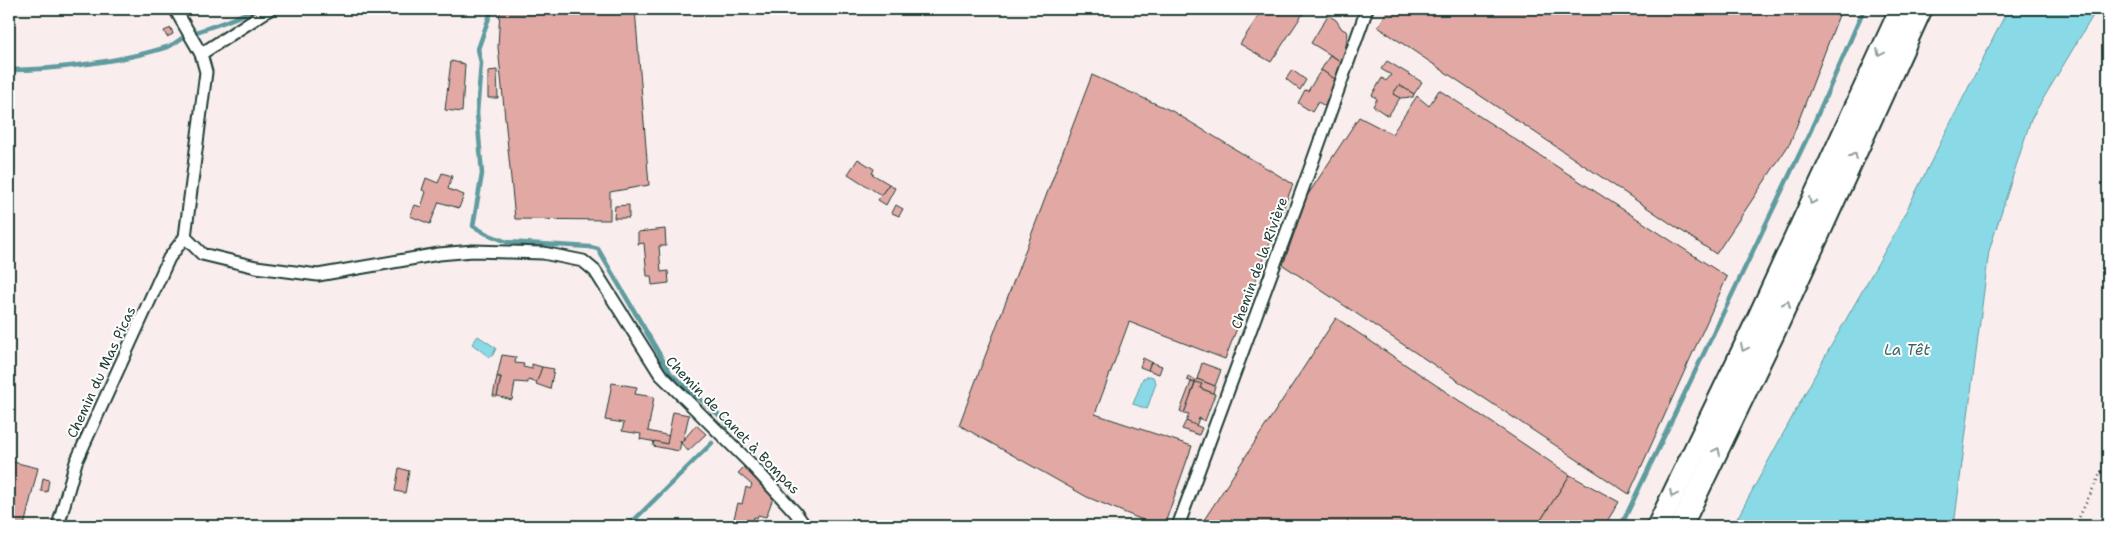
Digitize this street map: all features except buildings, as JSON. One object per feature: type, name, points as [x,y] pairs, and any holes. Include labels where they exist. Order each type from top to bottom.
[{"type":"highway","points":[[1658,526],[1756,323],[1901,9]]},
{"type":"highway","points":[[1681,526],[1775,330],[1921,9]]},
{"type":"street","points":[[175,9],[201,54],[206,72],[185,237]]},
{"type":"street","points":[[201,54],[270,9]]},
{"type":"street","name":"Chemin de la Rivière","points":[[1178,526],[1311,166],[1366,9]]},
{"type":"street","name":"Chemin du Mas Picas","points":[[58,526],[76,462],[169,258],[185,237]]},
{"type":"street","name":"Chemin de Canet à Bompas","points":[[185,237],[202,254],[256,267],[318,275],[439,254],[472,251],[543,254],[583,262],[595,271],[660,374],[749,462],[795,512],[805,526]]},
{"type":"path","points":[[2075,526],[2108,457]]},
{"type":"water","name":"La Têt","points":[[2008,9],[2097,9],[2031,119],[1989,251],[1954,526],[1733,526],[1895,233]]},
{"type":"water","points":[[478,336],[496,348],[493,355],[489,357],[472,344]]},
{"type":"water","points":[[1153,377],[1156,383],[1147,409],[1133,404],[1143,378]]},
{"type":"waterway","points":[[9,70],[89,64],[150,52],[170,46],[186,36],[253,9]]},
{"type":"waterway","points":[[492,9],[478,49],[481,63],[477,113],[482,174],[473,226],[507,242],[598,249],[671,374],[727,422],[727,428]]},
{"type":"waterway","points":[[1621,526],[1810,132],[1864,9]]},
{"type":"waterway","points":[[628,526],[712,443]]}]
